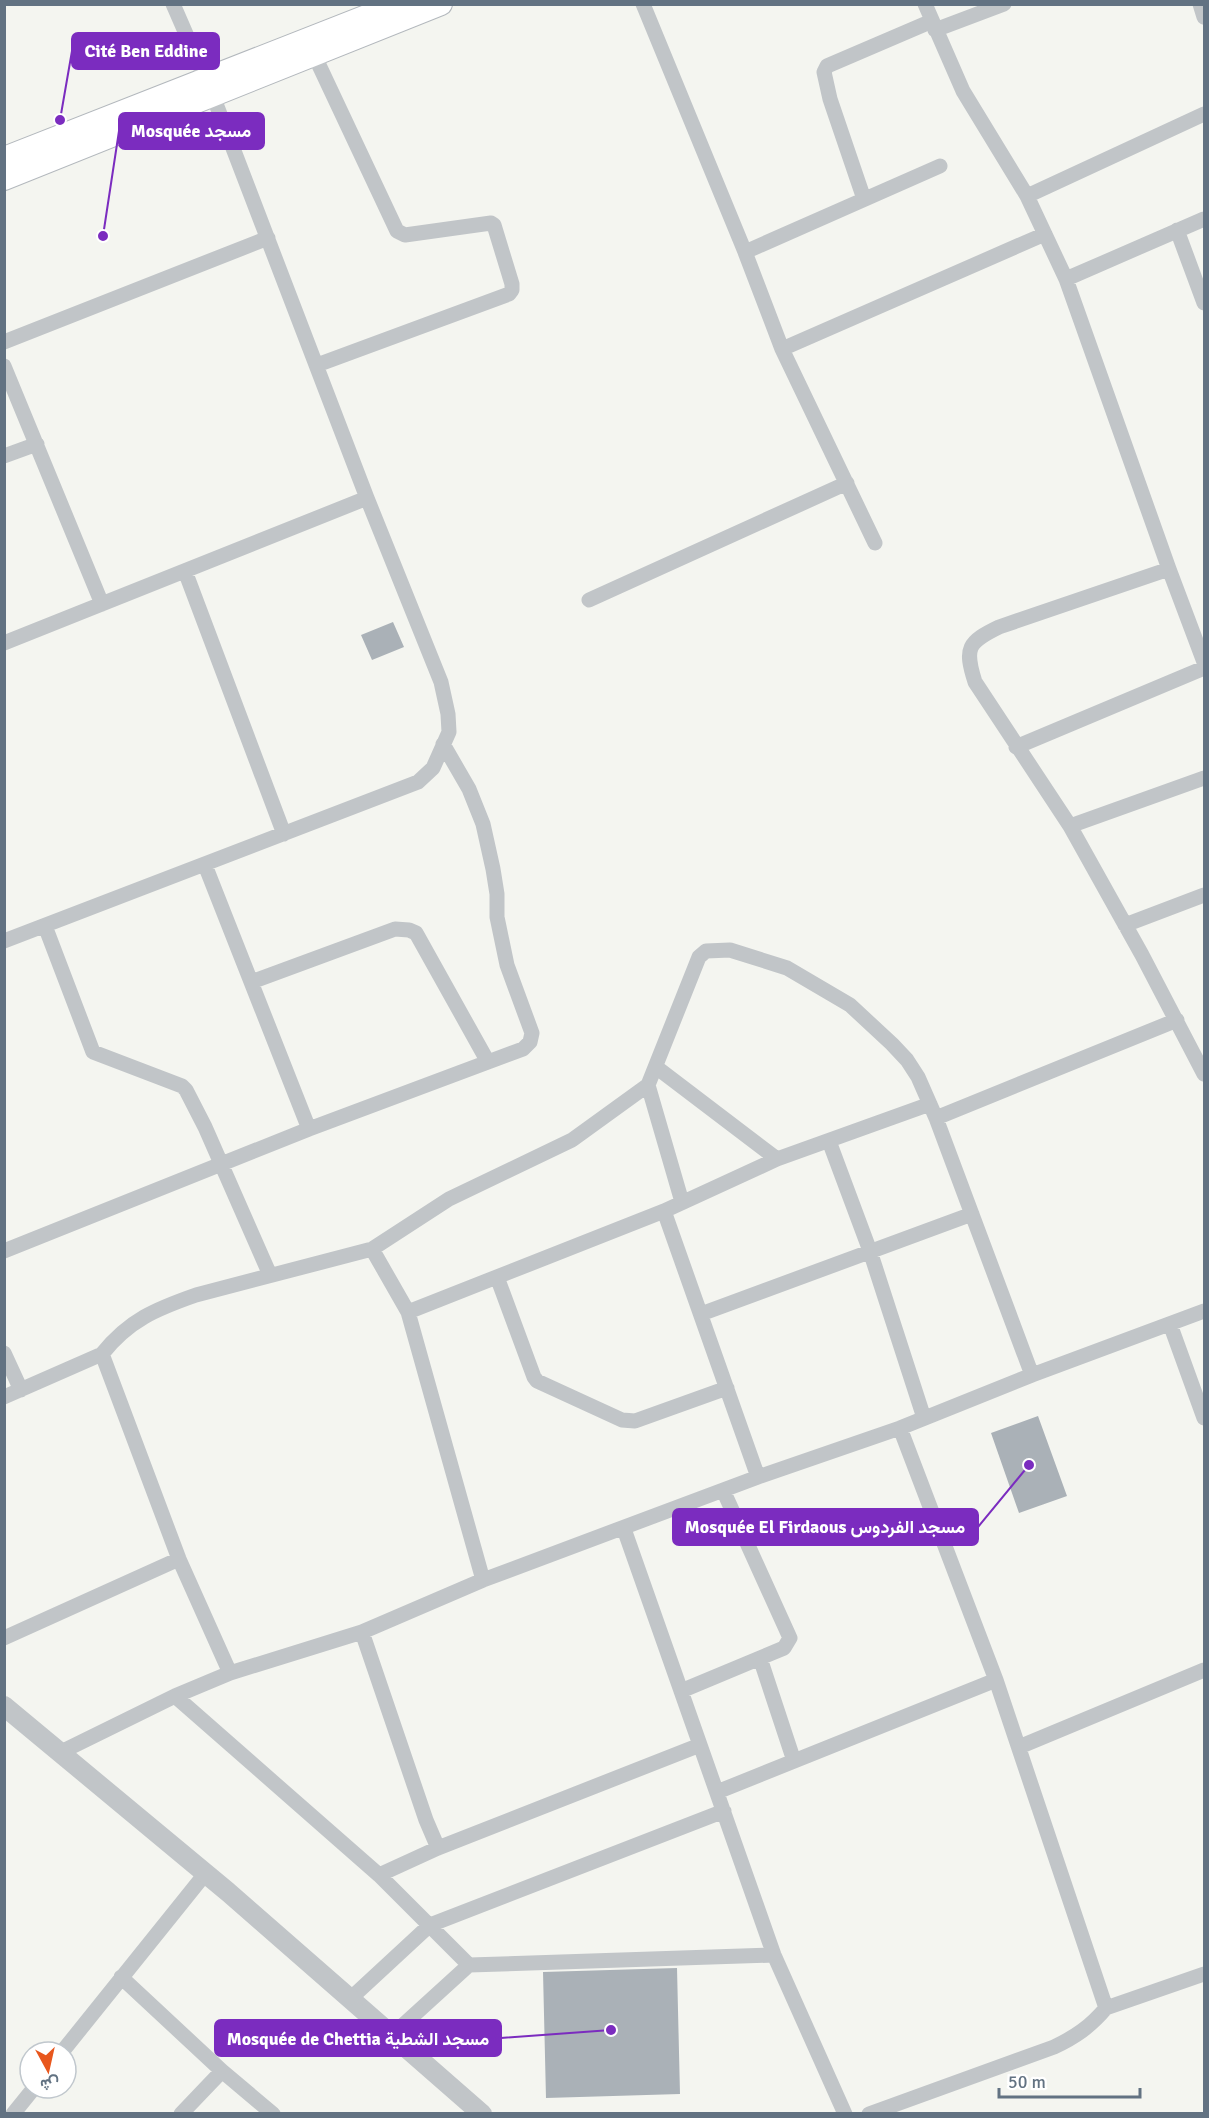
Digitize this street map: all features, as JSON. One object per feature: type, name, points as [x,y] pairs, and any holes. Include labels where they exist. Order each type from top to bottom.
[{"type":"main road","points":[[310,48],[397,4]]},
{"type":"main road","points":[[4,179],[210,88],[310,48],[441,4]]},
{"type":"main road","points":[[4,158],[210,88]]},
{"type":"street","points":[[4,941],[417,782],[433,768],[449,732],[448,714],[441,682],[367,498],[210,88],[173,4]]},
{"type":"street","points":[[925,4],[963,91],[1027,196],[1066,279],[1204,662]]},
{"type":"street","points":[[864,199],[830,99],[824,72],[828,66],[933,26],[1004,4]]},
{"type":"street","points":[[1200,4],[1204,17]]},
{"type":"street","points":[[646,6],[782,348],[875,543]]},
{"type":"street","points":[[310,48],[397,231],[405,235],[491,223],[494,225],[512,279],[512,290],[509,294],[316,365]]},
{"type":"street","points":[[1027,196],[1204,114]]},
{"type":"street","points":[[745,252],[940,166]]},
{"type":"street","points":[[1066,279],[1204,219]]},
{"type":"street","points":[[1177,230],[1204,303]]},
{"type":"street","points":[[782,348],[1045,234]]},
{"type":"street","points":[[4,342],[268,238]]},
{"type":"street","points":[[4,366],[102,604]]},
{"type":"street","points":[[4,456],[37,444]]},
{"type":"street","points":[[589,600],[847,483]]},
{"type":"street","points":[[4,644],[367,498]]},
{"type":"street","points":[[1169,569],[999,627],[978,637],[971,645],[969,657],[975,682],[1070,826],[1177,1020],[1199,1051],[1204,1074]]},
{"type":"street","points":[[185,571],[284,834]]},
{"type":"street","points":[[1016,747],[1204,668]]},
{"type":"street","points":[[4,1251],[309,1129],[523,1049],[530,1042],[531,1033],[507,965],[497,917],[496,886],[483,824],[469,789],[443,744]]},
{"type":"street","points":[[1070,826],[1204,778]]},
{"type":"street","points":[[204,865],[309,1129]]},
{"type":"street","points":[[1125,925],[1204,895]]},
{"type":"street","points":[[45,926],[93,1052],[182,1086],[188,1094],[205,1127],[270,1275]]},
{"type":"street","points":[[251,982],[395,930],[409,930],[416,933],[488,1062]]},
{"type":"street","points":[[4,1397],[102,1354],[116,1336],[168,1305],[270,1275],[372,1250],[449,1199],[572,1140],[648,1085],[699,957],[706,951],[730,950],[787,968],[850,1005],[907,1060],[918,1077],[933,1111],[1032,1375]]},
{"type":"street","points":[[408,1312],[664,1212],[777,1159],[829,1141],[933,1111],[1177,1020]]},
{"type":"street","points":[[656,1067],[777,1159]]},
{"type":"street","points":[[648,1085],[682,1202]]},
{"type":"street","points":[[829,1141],[870,1251],[924,1418]]},
{"type":"street","points":[[664,1212],[758,1477]]},
{"type":"street","points":[[700,1314],[972,1214]]},
{"type":"street","points":[[372,1250],[408,1312],[483,1580]]},
{"type":"street","points":[[497,1277],[537,1381],[622,1420],[635,1421],[727,1388]]},
{"type":"street","points":[[59,1753],[175,1696],[230,1673],[362,1632],[483,1580],[758,1477],[900,1428],[1032,1375],[1204,1311]]},
{"type":"street","points":[[1170,1324],[1204,1418]]},
{"type":"street","points":[[4,1353],[21,1390]]},
{"type":"street","points":[[102,1354],[179,1559],[230,1673]]},
{"type":"street","points":[[900,1428],[996,1680],[1106,2008]]},
{"type":"street","points":[[681,1691],[784,1648],[790,1638],[723,1490]]},
{"type":"street","points":[[624,1528],[774,1955],[845,2114]]},
{"type":"street","points":[[4,1638],[179,1559]]},
{"type":"street","points":[[362,1632],[422,1809],[438,1848]]},
{"type":"street","points":[[760,1658],[795,1761]]},
{"type":"street","points":[[1019,1747],[1204,1670]]},
{"type":"street","points":[[717,1792],[996,1680]]},
{"type":"street","points":[[175,1696],[379,1875],[469,1965]]},
{"type":"street","points":[[8,1715],[59,1753],[205,1874],[482,2114]]},
{"type":"street","points":[[379,1875],[438,1848],[700,1744]]},
{"type":"street","points":[[350,1999],[430,1925],[724,1811]]},
{"type":"street","points":[[71,2040],[205,1874]]},
{"type":"street","points":[[391,2036],[469,1965],[774,1955]]},
{"type":"street","points":[[869,2114],[1054,2047],[1078,2036],[1106,2008],[1204,1974]]},
{"type":"street","points":[[121,1977],[222,2071],[273,2114]]},
{"type":"street","points":[[182,2114],[222,2071]]},
{"type":"street","points":[[14,2114],[25,2100]]},
{"type":"building","points":[[393,622],[404,647],[372,660],[361,635]]},
{"type":"building","points":[[1038,1416],[1067,1496],[1019,1513],[991,1433]]},
{"type":"building","points":[[677,1968],[680,2094],[546,2098],[543,1972]]},
{"type":"place","name":"Cité Ben Eddine","points":[[60,120]]},
{"type":"place","name":"Mosquée مسجد","points":[[103,236]]},
{"type":"place","name":"Mosquée El Firdaous مسجد الفردوس","points":[[1029,1465]]},
{"type":"place","name":"Mosquée de Chettia مسجد الشطية","points":[[611,2030]]}]
